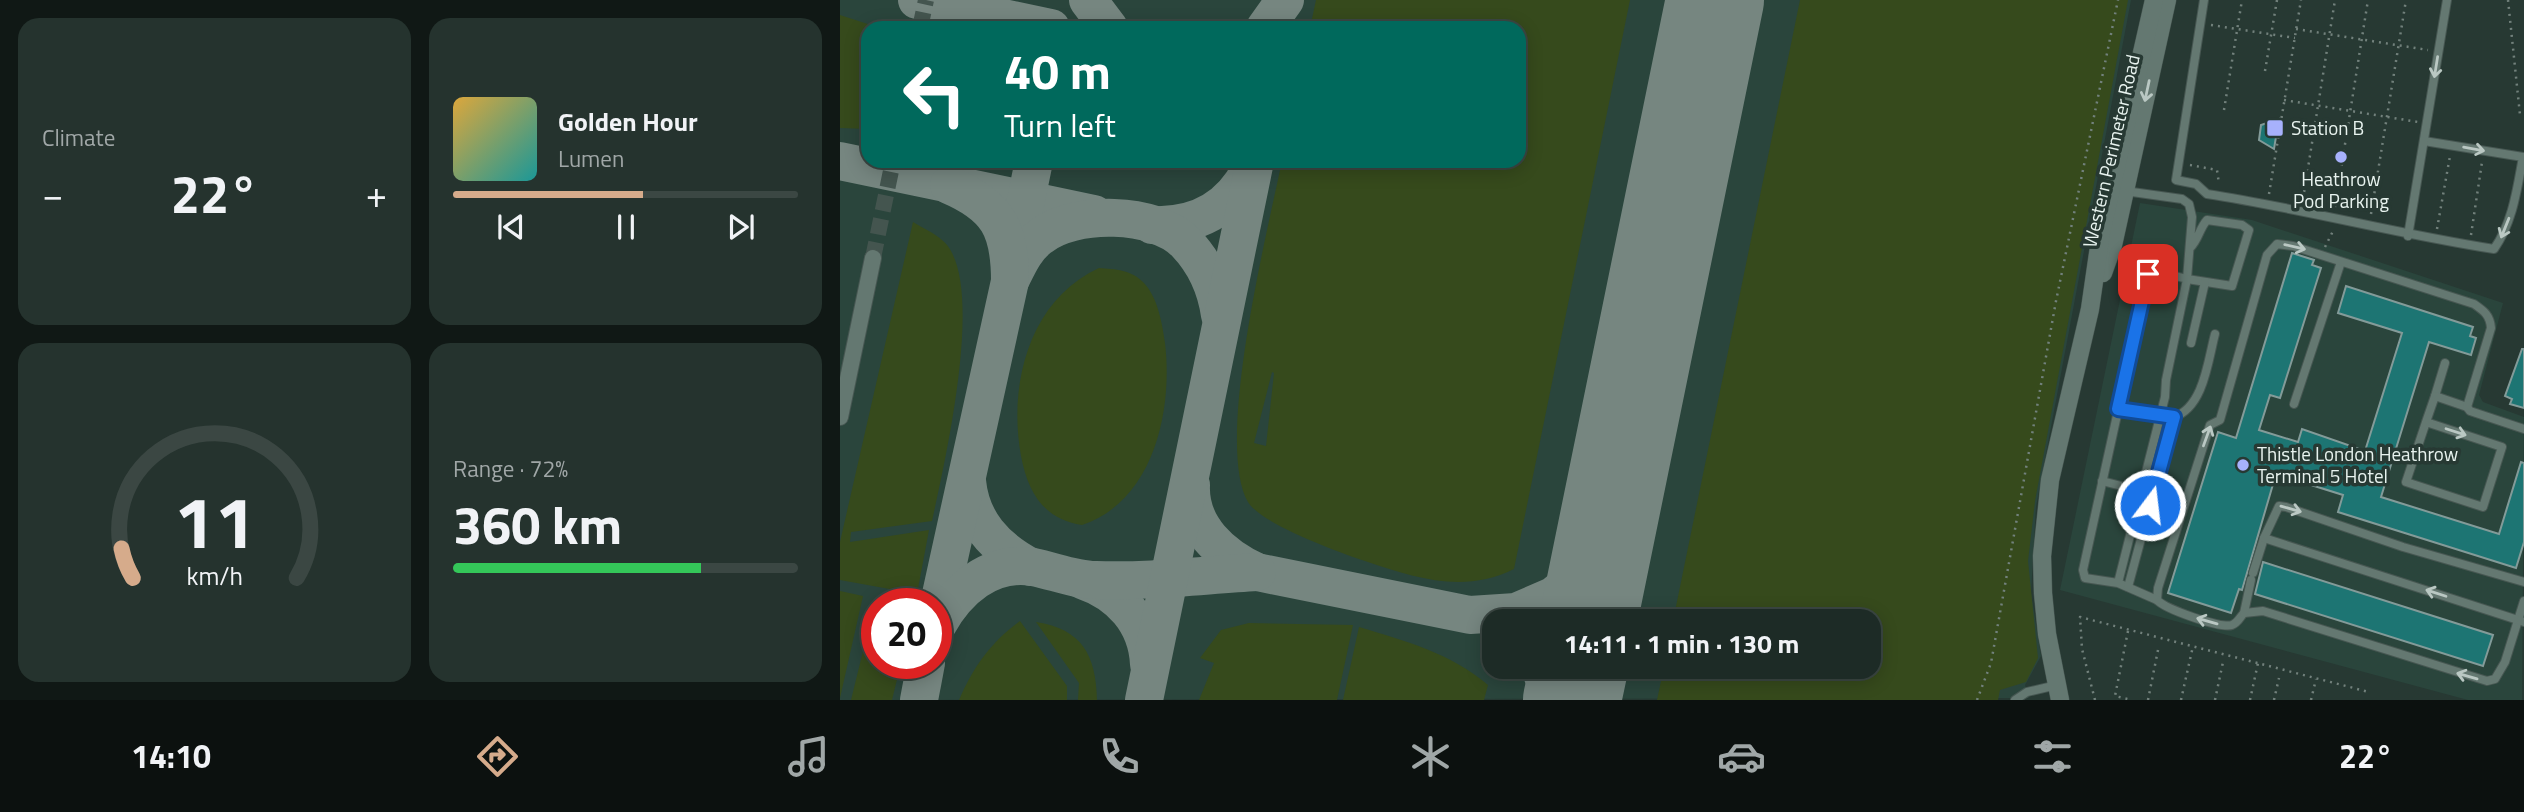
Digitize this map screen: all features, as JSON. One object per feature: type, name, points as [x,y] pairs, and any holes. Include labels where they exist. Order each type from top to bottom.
[{"type":"street","name":"Western Perimeter Road","points":[[2130,96],[2142,0]]},
{"type":"street","name":"Western Perimeter Road","points":[[2091,309],[2101,233],[2130,96],[2154,0]]},
{"type":"street","name":"Western Perimeter Road","points":[[2055,695],[2043,593],[2045,518],[2050,480],[2091,309],[2113,245],[2167,0]]},
{"type":"street","points":[[840,417],[873,258]]},
{"type":"lane","points":[[2204,0],[2176,180],[2196,184],[2207,194],[2333,215],[2408,236],[2494,249],[2503,236],[2514,205],[2523,157],[2424,141]]},
{"type":"lane","points":[[2408,236],[2447,0]]},
{"type":"lane","points":[[2118,583],[2160,418],[2187,279],[2192,217],[2186,200],[2125,191]]},
{"type":"lane","points":[[2190,248],[2200,238],[2202,226],[2207,220],[2242,225],[2249,230],[2235,283],[2228,287],[2152,270],[2148,274],[2083,570],[2085,578],[2118,583],[2157,600],[2167,609],[2226,626],[2236,623],[2244,613],[2264,538],[2279,506],[2403,547],[2524,582]]},
{"type":"lane","points":[[2157,600],[2210,425],[2220,420],[2267,255],[2277,244],[2292,245],[2474,304],[2490,318],[2491,328],[2467,407]]},
{"type":"lane","points":[[2294,404],[2341,262]]},
{"type":"lane","points":[[2191,343],[2205,282]]},
{"type":"lane","points":[[2118,409],[2160,418],[2174,417],[2188,407],[2202,384],[2214,334]]},
{"type":"lane","points":[[2426,422],[2502,447],[2483,507],[2406,482],[2445,363]]},
{"type":"lane","points":[[2435,396],[2524,429]]},
{"type":"lane","points":[[2128,587],[2174,417]]},
{"type":"lane","points":[[2102,481],[2141,491]]},
{"type":"lane","points":[[2264,538],[2521,621]]},
{"type":"lane","points":[[2244,613],[2263,611],[2487,681],[2496,679],[2500,673],[2521,621],[2524,601]]},
{"type":"lane","points":[[2015,700],[2026,692],[2055,695]]},
{"type":"path","points":[[1977,700],[1991,663],[2056,301],[2118,0]]},
{"type":"path","points":[[2224,110],[2242,0]]},
{"type":"path","points":[[2266,71],[2277,0]]},
{"type":"path","points":[[2259,196],[2269,197],[2301,0]]},
{"type":"path","points":[[2302,202],[2335,0]]},
{"type":"path","points":[[2334,209],[2368,0]]},
{"type":"path","points":[[2371,214],[2406,0]]},
{"type":"path","points":[[2508,0],[2520,115]]},
{"type":"path","points":[[2201,23],[2294,38]]},
{"type":"path","points":[[2296,29],[2439,52]]},
{"type":"path","points":[[2284,100],[2427,123]]},
{"type":"path","points":[[2437,233],[2449,145]]},
{"type":"path","points":[[2470,238],[2483,151]]},
{"type":"path","points":[[2178,163],[2217,170],[2218,182],[2224,189]]},
{"type":"path","points":[[2095,700],[2084,660],[2079,617],[2369,692]]},
{"type":"path","points":[[2129,630],[2115,698],[2132,700]]},
{"type":"path","points":[[2148,700],[2160,645]]},
{"type":"path","points":[[2181,700],[2193,646]]},
{"type":"path","points":[[2215,700],[2223,662]]},
{"type":"path","points":[[2250,700],[2258,663]]},
{"type":"path","points":[[2274,700],[2278,678]]},
{"type":"path","points":[[2311,700],[2316,678]]},
{"type":"shaded area","points":[[840,0],[2131,0],[2036,507],[2031,593],[2041,656],[2025,685],[2029,698],[840,700]]},
{"type":"shaded area","points":[[2140,203],[2252,220],[2503,303],[2479,395],[2483,402],[2524,417],[2522,700],[2468,700],[2060,590]]},
{"type":"green space","points":[[1316,0],[1630,0],[1514,569],[1477,581],[1421,578],[1353,557],[1302,536],[1268,519],[1248,502],[1239,473],[1237,434],[1240,387],[1256,283],[1281,168],[1526,168],[1526,21],[1312,21]],"holes":[[[1272,372],[1274,373],[1266,446],[1254,443]]]},
{"type":"green space","points":[[1800,0],[2128,0],[2035,501],[2028,561],[2038,658],[2026,682],[2000,690],[1998,700],[1657,700],[1661,679],[1881,679],[1881,609],[1675,609]]},
{"type":"green space","points":[[840,15],[861,22],[861,129],[840,128]]},
{"type":"green space","points":[[913,222],[948,246],[959,275],[963,307],[962,344],[945,461],[932,521],[851,532],[850,542],[929,530],[918,588],[884,588],[840,580],[840,542]]},
{"type":"green space","points":[[1099,268],[1134,275],[1153,296],[1165,343],[1166,396],[1154,450],[1142,475],[1126,496],[1107,513],[1082,525],[1057,517],[1047,510],[1033,492],[1021,456],[1018,401],[1029,347],[1040,323],[1055,301],[1075,282]]},
{"type":"green space","points":[[840,591],[861,596],[861,605],[840,698]]},
{"type":"green space","points":[[1020,621],[1067,686],[1067,700],[959,700],[984,656]]},
{"type":"green space","points":[[1036,622],[1065,631],[1083,647],[1094,670],[1097,700],[1078,700],[1079,683]]},
{"type":"green space","points":[[1249,623],[1353,625],[1337,700],[1199,700],[1214,663],[1200,658],[1221,630]]},
{"type":"green space","points":[[1359,627],[1427,649],[1459,664],[1488,685],[1484,700],[1343,700]]},
{"type":"green space","points":[[861,659],[861,679],[897,679],[892,700],[851,700]]},
{"type":"building","points":[[2279,119],[2274,149],[2259,140],[2261,125]]},
{"type":"building","name":"Thistle London Heathrow Terminal 5 Hotel","points":[[2292,253],[2314,260],[2312,265],[2321,268],[2280,398],[2270,395],[2259,430],[2298,442],[2302,429],[2365,451],[2402,333],[2338,313],[2346,286],[2473,327],[2470,336],[2476,338],[2471,355],[2429,342],[2381,497],[2499,534],[2521,462],[2524,463],[2524,542],[2516,568],[2338,512],[2343,495],[2276,474],[2242,590],[2239,589],[2231,613],[2168,593],[2218,432],[2236,438]]},
{"type":"building","points":[[2522,349],[2524,408],[2510,404],[2512,399],[2505,396]]},
{"type":"building","points":[[2263,562],[2493,635],[2483,666],[2255,594]]},
{"type":"taxiway","points":[[917,0],[1018,21]]},
{"type":"taxiway","points":[[1088,0],[1104,21]]},
{"type":"taxiway","points":[[1270,21],[1285,0]]},
{"type":"taxiway","points":[[840,161],[861,165]]},
{"type":"taxiway","points":[[874,168],[1094,214]]},
{"type":"taxiway","points":[[1021,224],[1033,168]]},
{"type":"taxiway","points":[[1144,700],[1254,168]]},
{"type":"taxiway","points":[[1152,225],[1183,223],[1210,213],[1232,195],[1250,170]]},
{"type":"taxiway","points":[[942,588],[1010,281],[1007,247],[998,221],[979,202],[949,185]]},
{"type":"taxiway","points":[[1010,281],[1030,246],[1055,228],[1093,219],[1135,220],[1172,232],[1186,243],[1209,276],[1220,315]]},
{"type":"taxiway","points":[[967,481],[974,509],[987,532],[1006,551],[1031,567]]},
{"type":"taxiway","points":[[1191,485],[1196,514],[1210,538],[1232,558],[1257,572],[1470,615],[1516,612],[1553,596],[1574,579],[1593,552],[1613,503]]},
{"type":"taxiway","points":[[952,604],[976,580],[1003,568],[1017,566],[1033,567],[1088,580],[1156,579],[1257,572]]},
{"type":"taxiway","points":[[1082,580],[1108,593],[1129,611],[1143,635],[1149,664]]},
{"type":"taxiway","points":[[919,700],[923,679]]},
{"type":"taxiway","points":[[1544,679],[1554,700]]},
{"type":"runway","points":[[1590,609],[1715,0]]},
{"type":"runway","points":[[1572,700],[1576,679]]},
{"type":"tunnel","points":[[922,21],[926,0]]},
{"type":"tunnel","points":[[873,258],[892,168]]},
{"type":"place","name":"Station B","points":[[2275,128]]},
{"type":"place","name":"Heathrow Pod Parking","points":[[2341,157]]},
{"type":"place","name":"Thistle London Heathrow Terminal 5 Hotel","points":[[2243,465]]},
{"type":"route","points":[[2148,274],[2118,409],[2160,418],[2174,417],[2150,505]]}]
